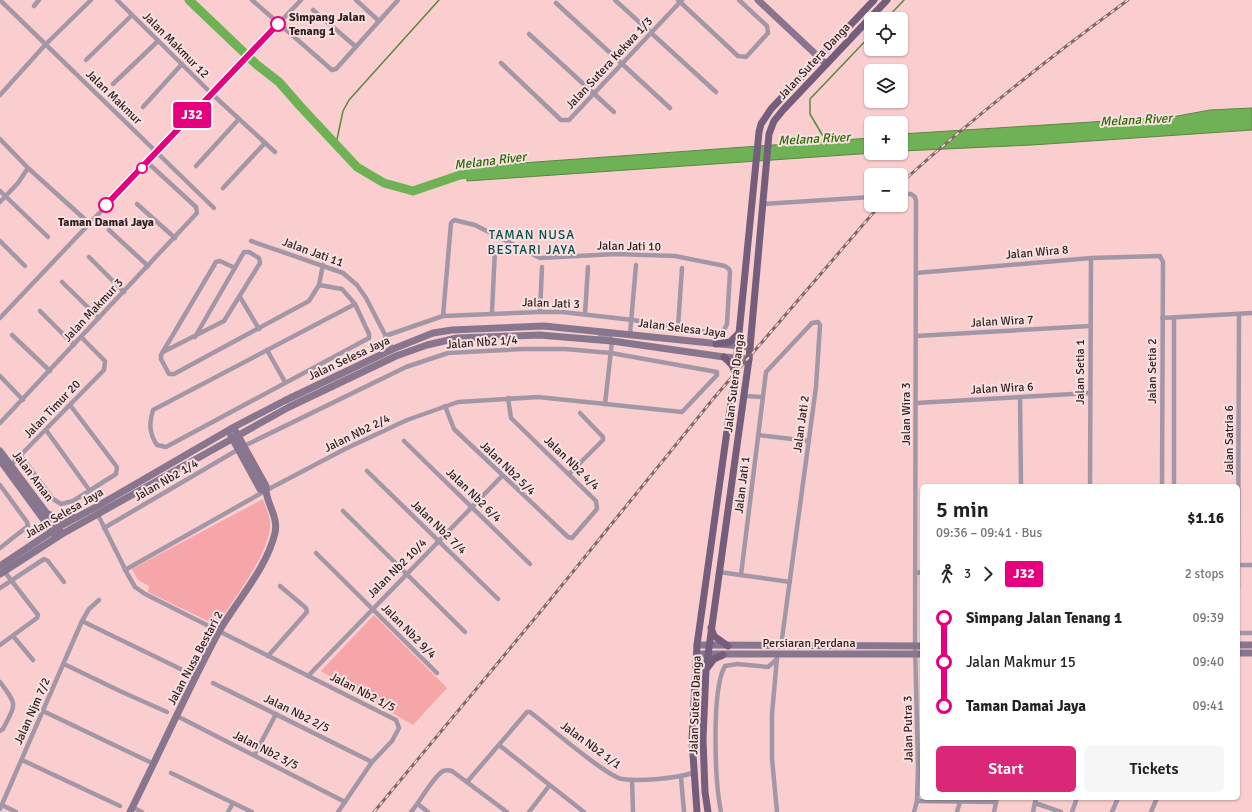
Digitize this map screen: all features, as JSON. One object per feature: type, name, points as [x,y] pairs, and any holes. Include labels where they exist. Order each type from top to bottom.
[{"type":"main road","points":[[758,0],[826,64]]},
{"type":"main road","name":"Jalan Sutera Danga","points":[[697,812],[693,773],[692,711],[697,645],[735,374],[758,141],[761,124],[764,118],[874,0]]},
{"type":"main road","name":"Jalan Sutera Danga","points":[[708,812],[705,792],[703,739],[708,646],[749,359],[769,141],[774,120],[887,0]]},
{"type":"main road","name":"Jalan Selesa Jaya","points":[[1,570],[24,549],[98,515],[289,407],[433,333],[452,330],[514,326],[579,329],[750,347]]},
{"type":"main road","points":[[716,344],[730,342],[738,334]]},
{"type":"main road","name":"Jalan Selesa Jaya","points":[[1,570],[96,507],[231,429],[284,401],[394,352],[457,338],[540,335],[612,341],[724,357],[749,359]]},
{"type":"main road","points":[[724,357],[732,365],[735,374]]},
{"type":"main road","name":"Jalan Nusa Bestari 2","points":[[131,810],[219,632],[261,566],[272,543],[275,530],[275,520],[272,508],[265,491],[260,489],[231,429]]},
{"type":"main road","name":"Jalan Aman","points":[[0,451],[11,465],[45,517]]},
{"type":"main road","name":"Jalan Aman","points":[[0,460],[45,517]]},
{"type":"main road","points":[[45,517],[62,519],[68,518],[96,507]]},
{"type":"main road","points":[[45,517],[57,533]]},
{"type":"main road","points":[[24,549],[39,536],[45,517]]},
{"type":"main road","points":[[711,628],[714,636],[728,646]]},
{"type":"main road","name":"Persiaran Perdana","points":[[697,645],[919,646]]},
{"type":"main road","points":[[1240,645],[1252,645]]},
{"type":"main road","points":[[1240,653],[1252,653]]},
{"type":"main road","name":"Persiaran Perdana","points":[[697,654],[777,657],[919,654]]},
{"type":"main road","points":[[706,669],[714,658],[723,655]]},
{"type":"street","name":"Jalan Makmur","points":[[0,0],[214,208]]},
{"type":"street","points":[[34,6],[39,0]]},
{"type":"street","points":[[1,92],[45,45],[91,0]]},
{"type":"street","name":"Jalan Makmur 12","points":[[117,0],[275,152]]},
{"type":"street","points":[[252,0],[332,70],[336,69],[355,46],[398,0]]},
{"type":"street","points":[[0,318],[301,0]]},
{"type":"street","points":[[356,0],[379,21]]},
{"type":"street","points":[[615,0],[650,34],[716,92]]},
{"type":"street","points":[[680,1],[738,56],[743,58],[746,57],[768,34],[769,29],[739,0]]},
{"type":"street","name":"Jalan Sutera Kekwa 1/3","points":[[501,63],[561,120],[569,120],[680,1]]},
{"type":"street","points":[[556,3],[670,108]]},
{"type":"street","points":[[313,10],[355,46]]},
{"type":"street","points":[[86,60],[132,15]]},
{"type":"street","points":[[529,34],[614,112]]},
{"type":"street","points":[[113,84],[158,41]]},
{"type":"street","points":[[143,107],[182,64]]},
{"type":"street","points":[[196,166],[239,119]]},
{"type":"street","points":[[0,139],[28,168],[89,223]]},
{"type":"street","points":[[223,188],[265,143]]},
{"type":"street","name":"Jalan Makmur 3","points":[[0,423],[198,213],[198,210],[147,162]]},
{"type":"street","points":[[0,202],[18,183],[28,168]]},
{"type":"street","points":[[0,191],[48,237]]},
{"type":"street","name":"Jalan Wira 3","points":[[908,194],[911,194],[916,199],[916,572],[919,646]]},
{"type":"street","points":[[763,204],[864,197]]},
{"type":"street","points":[[137,204],[175,238]]},
{"type":"street","name":"Jalan Jati 10","points":[[443,316],[451,223],[454,220],[476,225],[540,258],[616,254],[674,256],[719,265],[729,269],[727,324],[724,330],[719,334]]},
{"type":"street","points":[[109,230],[148,266]]},
{"type":"street","points":[[0,241],[25,266]]},
{"type":"street","name":"Jalan Jati 11","points":[[251,241],[343,273],[357,285],[394,352]]},
{"type":"street","points":[[492,312],[495,249]]},
{"type":"street","points":[[162,353],[195,336],[224,321],[240,297],[260,260],[246,251],[195,336]]},
{"type":"street","name":"Jalan Wira 8","points":[[916,273],[1091,258],[1160,256]]},
{"type":"street","name":"Jalan Setia 2","points":[[1160,256],[1163,262],[1162,484]]},
{"type":"street","points":[[89,257],[124,292]]},
{"type":"street","name":"Jalan Setia 1","points":[[1090,484],[1091,258]]},
{"type":"street","points":[[235,268],[220,261],[216,262],[162,353],[161,359],[169,374],[172,375],[309,301],[319,285],[323,265]]},
{"type":"street","points":[[630,334],[633,320],[636,265]]},
{"type":"street","points":[[540,312],[542,267]]},
{"type":"street","points":[[585,314],[588,267]]},
{"type":"street","points":[[678,327],[682,268]]},
{"type":"street","points":[[62,282],[100,318]]},
{"type":"street","points":[[319,285],[342,289],[355,304],[366,327],[369,338],[166,447],[157,445],[151,436],[149,423],[152,410],[355,304]]},
{"type":"street","points":[[240,297],[259,329]]},
{"type":"street","points":[[40,311],[74,345]]},
{"type":"street","name":"Jalan Jati 3","points":[[385,336],[443,316],[492,312],[585,314],[719,334]]},
{"type":"street","points":[[1162,318],[1252,313]]},
{"type":"street","name":"Jalan Satria 6","points":[[1238,484],[1239,314]]},
{"type":"street","points":[[1174,318],[1174,484]]},
{"type":"street","name":"Jalan Jati 2","points":[[762,397],[766,372],[812,323],[818,322],[820,325],[817,379],[781,646]]},
{"type":"street","name":"Jalan Wira 7","points":[[916,336],[1090,326]]},
{"type":"street","points":[[579,329],[591,334],[609,336],[612,341],[606,404]]},
{"type":"street","points":[[12,335],[50,371]]},
{"type":"street","name":"Jalan Timur 20","points":[[11,465],[106,366],[105,361],[82,337]]},
{"type":"street","name":"Jalan Nb2 1/4","points":[[104,528],[241,448],[406,367],[448,353],[523,349],[565,349],[610,353],[717,372],[717,375],[682,412]]},
{"type":"street","points":[[267,350],[285,382]]},
{"type":"street","points":[[0,376],[23,400]]},
{"type":"street","name":"Jalan Wira 6","points":[[916,403],[1090,393]]},
{"type":"street","points":[[744,396],[762,397]]},
{"type":"street","name":"Jalan Nb2 2/4","points":[[125,570],[265,491],[407,420],[458,402],[538,397],[682,412]]},
{"type":"street","name":"Jalan Jati 1","points":[[741,575],[762,397]]},
{"type":"street","points":[[1020,397],[1021,484]]},
{"type":"street","name":"Jalan Nb2 4/4","points":[[508,398],[510,418],[596,501],[597,508],[573,537],[568,537]]},
{"type":"street","points":[[21,456],[57,503],[69,503],[113,476],[117,471],[117,467],[70,405]]},
{"type":"street","name":"Jalan Nb2 5/4","points":[[445,406],[454,429],[568,537]]},
{"type":"street","points":[[569,474],[603,440],[604,437],[580,413]]},
{"type":"street","points":[[46,430],[90,490]]},
{"type":"street","points":[[758,435],[809,441]]},
{"type":"street","name":"Jalan Nb2 6/4","points":[[404,441],[473,506],[530,564]]},
{"type":"street","name":"Jalan Nb2 7/4","points":[[367,471],[498,599]]},
{"type":"street","name":"Jalan Nb2 10/4","points":[[308,676],[372,608],[502,476]]},
{"type":"street","points":[[0,485],[28,522],[26,529],[0,548]]},
{"type":"street","points":[[343,511],[465,632]]},
{"type":"street","points":[[98,515],[125,570]]},
{"type":"street","name":"Jalan Nb2 9/4","points":[[316,553],[437,673]]},
{"type":"street","points":[[0,588],[44,559],[64,582]]},
{"type":"street","points":[[1240,565],[1252,565]]},
{"type":"street","points":[[0,645],[37,618],[38,615],[12,580],[1,570]]},
{"type":"street","name":"Jalan Nb2 1/5","points":[[125,570],[135,587],[146,594],[396,720],[399,728],[392,741],[372,762],[338,812]]},
{"type":"street","points":[[719,572],[790,582]]},
{"type":"street","points":[[268,656],[307,612],[306,608],[280,586]]},
{"type":"street","name":"Jalan Njm 7/2","points":[[1,807],[82,621],[89,609],[99,600]]},
{"type":"street","points":[[82,621],[197,677]]},
{"type":"street","points":[[1240,633],[1252,633]]},
{"type":"street","points":[[13,636],[33,660]]},
{"type":"street","name":"Jalan Putra 3","points":[[914,812],[920,765],[919,646]]},
{"type":"street","points":[[768,667],[777,657]]},
{"type":"street","points":[[777,657],[772,714],[772,759],[777,812]]},
{"type":"street","points":[[64,664],[167,712]]},
{"type":"street","points":[[721,812],[718,796],[715,732],[720,675],[725,666],[737,664],[768,667],[775,676]]},
{"type":"street","points":[[0,682],[14,703],[14,706],[1,731]]},
{"type":"street","name":"Jalan Nb2 2/5","points":[[213,683],[372,762]]},
{"type":"street","points":[[43,711],[154,764]]},
{"type":"street","name":"Jalan Nb2 1/1","points":[[499,745],[525,714],[530,712],[603,768],[621,779],[632,780],[681,777],[693,773]]},
{"type":"street","points":[[255,754],[276,714]]},
{"type":"street","name":"Jalan Nb2 3/5","points":[[177,716],[255,754],[345,802]]},
{"type":"street","points":[[467,782],[499,745],[549,786],[584,812]]},
{"type":"street","points":[[22,760],[120,806]]},
{"type":"street","points":[[411,812],[442,772],[452,771],[508,812]]},
{"type":"street","points":[[171,773],[252,812]]},
{"type":"street","points":[[681,777],[684,812]]},
{"type":"street","points":[[632,780],[633,812]]},
{"type":"street","points":[[530,812],[549,786]]},
{"type":"street","points":[[916,801],[960,802],[997,800],[994,812]]},
{"type":"street","points":[[1072,812],[1076,800]]},
{"type":"street","points":[[1112,812],[1117,800]]},
{"type":"street","points":[[1151,812],[1155,800]]},
{"type":"street","points":[[1033,812],[1036,801],[1061,812]]},
{"type":"street","points":[[957,812],[960,802]]},
{"type":"street","points":[[228,812],[233,803]]},
{"type":"street","points":[[418,804],[428,812]]},
{"type":"street","points":[[1,807],[16,812]]},
{"type":"street","points":[[131,810],[142,812]]},
{"type":"shaded area","points":[[1252,108],[1252,130],[1032,145],[908,151],[908,134],[1172,117],[1210,110]]},
{"type":"shaded area","points":[[864,139],[864,154],[467,181],[466,167]]},
{"type":"shaded area","points":[[263,499],[270,523],[269,534],[265,547],[243,586],[220,620],[212,623],[148,592],[149,586],[138,580],[132,569]]},
{"type":"shaded area","points":[[374,615],[447,688],[413,725],[321,671]]},
{"type":"waterway","name":"Melana River","points":[[189,0],[256,64],[279,82],[357,167],[384,183],[413,191],[460,175],[478,173]]},
{"type":"waterway","points":[[336,144],[343,111],[349,100],[439,0]]},
{"type":"waterway","points":[[893,12],[904,0]]},
{"type":"waterway","points":[[827,143],[810,114],[810,99],[864,42]]},
{"type":"railway","points":[[908,177],[1012,88],[1128,0]]},
{"type":"railway","points":[[374,812],[541,611],[713,399],[874,212]]},
{"type":"bus line","name":"J32","points":[[106,205],[278,24]]},
{"type":"place","name":"Simpang Jalan Tenang 1","points":[[278,24]]},
{"type":"place","name":"Taman Damai Jaya","points":[[106,205]]},
{"type":"district","name":"TAMAN NUSA BESTARI JAYA","points":[[532,242]]}]
